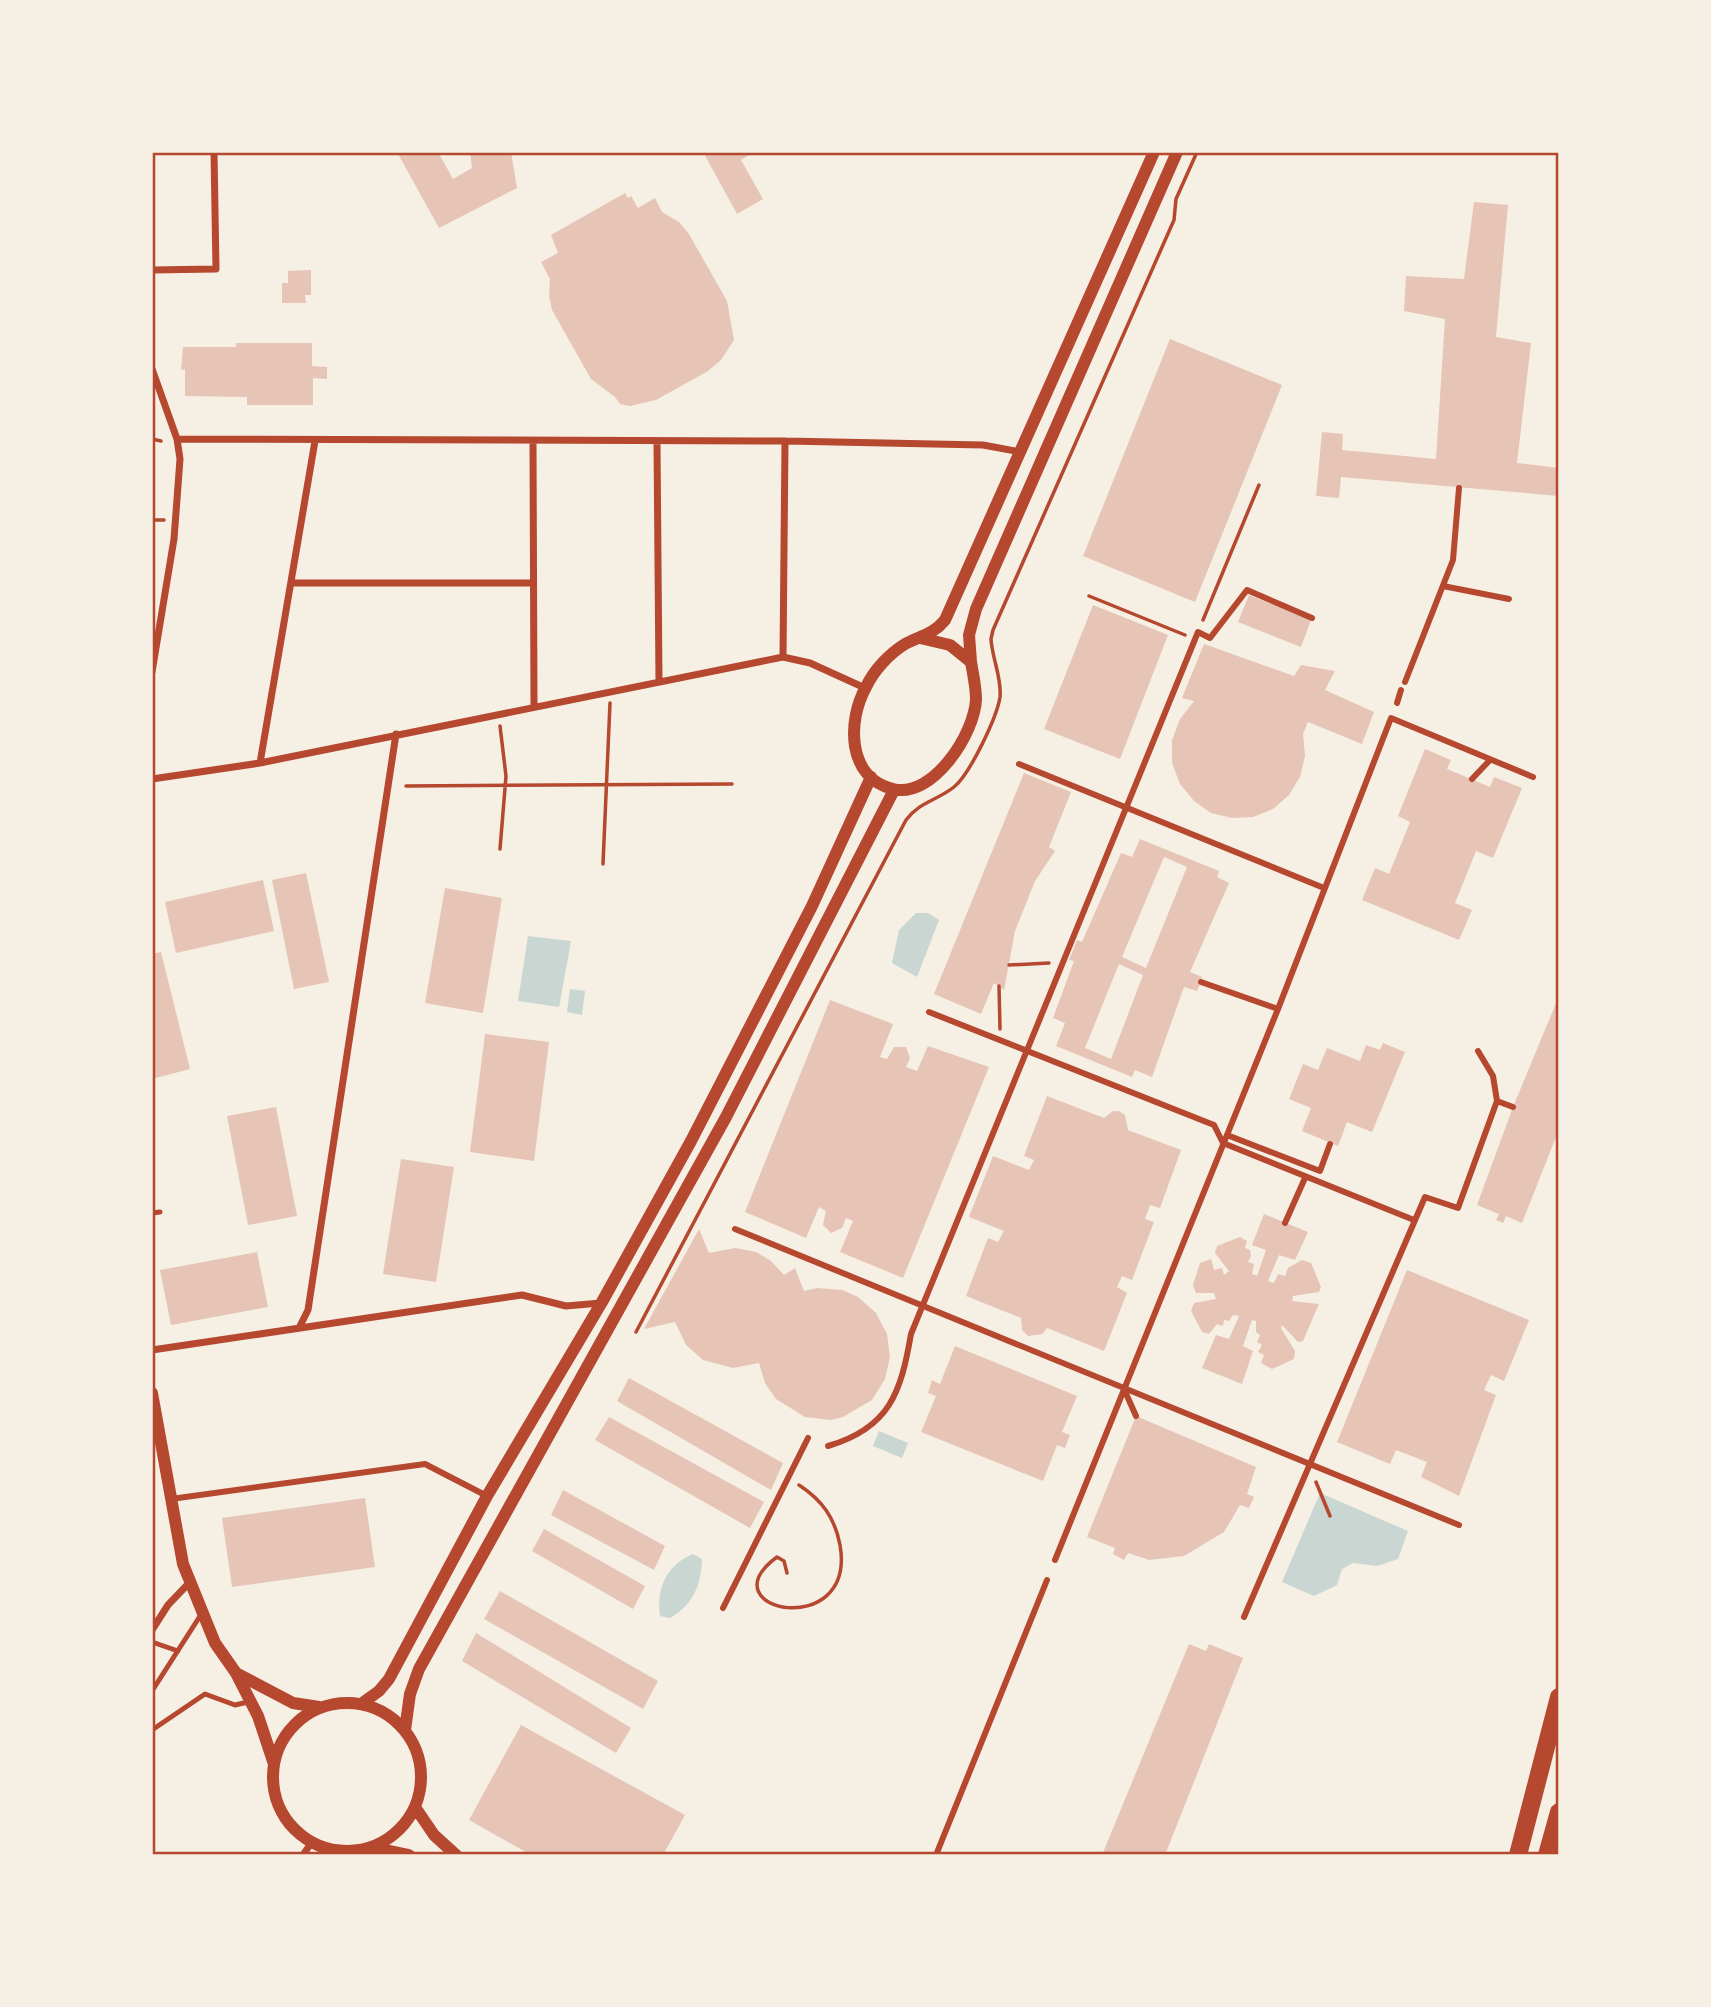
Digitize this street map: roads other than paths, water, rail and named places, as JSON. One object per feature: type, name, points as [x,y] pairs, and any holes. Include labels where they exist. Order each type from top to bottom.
[{"type":"main road","points":[[1518,1855],[1559,1697]]},
{"type":"main road","points":[[1547,1855],[1559,1812]]},
{"type":"street","points":[[152,270],[216,269],[214,152]]},
{"type":"street","points":[[1154,152],[945,620],[938,629],[891,654],[865,688],[853,736],[859,765],[871,778],[894,790],[921,784],[950,761],[976,701],[969,635],[976,609],[1177,152]]},
{"type":"street","points":[[152,369],[177,439],[180,459],[174,539],[152,672]]},
{"type":"street","points":[[177,439],[657,443],[785,441],[983,445],[1021,453]]},
{"type":"street","points":[[260,763],[315,440]]},
{"type":"street","points":[[783,657],[785,441]]},
{"type":"street","points":[[533,442],[534,706]]},
{"type":"street","points":[[657,443],[659,681]]},
{"type":"street","points":[[1405,682],[1453,561],[1459,488]]},
{"type":"street","points":[[292,583],[532,583]]},
{"type":"street","points":[[1443,586],[1509,599]]},
{"type":"street","points":[[828,1446],[849,1440],[868,1429],[899,1392],[911,1334],[921,1307],[1196,636],[1210,638],[1247,590],[1312,618]]},
{"type":"street","points":[[920,638],[950,645],[971,662]]},
{"type":"street","points":[[152,779],[260,763],[783,657],[810,663],[865,688]]},
{"type":"street","points":[[1397,703],[1401,690]]},
{"type":"street","points":[[1055,1560],[1278,1009],[1391,718],[1532,777]]},
{"type":"street","points":[[299,1328],[308,1310],[396,734]]},
{"type":"street","points":[[1472,779],[1490,760]]},
{"type":"street","points":[[1019,764],[1324,888]]},
{"type":"street","points":[[361,1704],[379,1691],[389,1679],[487,1496],[602,1303],[691,1141],[793,943],[871,778]]},
{"type":"street","points":[[405,1730],[410,1694],[419,1669],[726,1117],[894,790]]},
{"type":"street","points":[[1200,982],[1278,1009]]},
{"type":"street","points":[[929,1012],[1214,1125],[1223,1143],[1414,1220]]},
{"type":"street","points":[[1244,1617],[1425,1197],[1458,1208],[1497,1101],[1493,1076],[1478,1051]]},
{"type":"street","points":[[1497,1101],[1513,1107]]},
{"type":"street","points":[[1227,1135],[1320,1171],[1330,1144]]},
{"type":"street","points":[[1285,1223],[1305,1178]]},
{"type":"street","points":[[735,1228],[921,1307],[1459,1525]]},
{"type":"street","points":[[152,1350],[522,1295],[566,1306],[602,1303]]},
{"type":"street","points":[[1124,1389],[1136,1416]]},
{"type":"street","points":[[152,1393],[183,1564],[215,1643],[236,1673],[268,1740],[274,1764],[275,1790],[284,1815],[312,1842],[347,1851],[371,1847],[397,1832],[415,1807],[421,1787],[421,1769],[415,1748],[405,1730],[381,1710],[361,1704],[322,1707],[293,1703],[236,1673]]},
{"type":"street","points":[[723,1608],[808,1438]]},
{"type":"street","points":[[171,1499],[425,1464],[487,1496]]},
{"type":"street","points":[[936,1855],[1047,1580]]},
{"type":"street","points":[[152,1630],[168,1605],[189,1583]]},
{"type":"street","points":[[274,1764],[290,1729],[322,1707]]},
{"type":"street","points":[[415,1807],[434,1835],[456,1855]]},
{"type":"street","points":[[303,1855],[312,1842]]},
{"type":"street","points":[[371,1847],[409,1855]]},
{"type":"lane","points":[[152,1213],[160,1212]]},
{"type":"lane","points":[[152,1691],[202,1613]]},
{"type":"lane","points":[[152,1642],[178,1651]]},
{"type":"lane","points":[[152,1730],[205,1694],[235,1704],[249,1701]]}]
